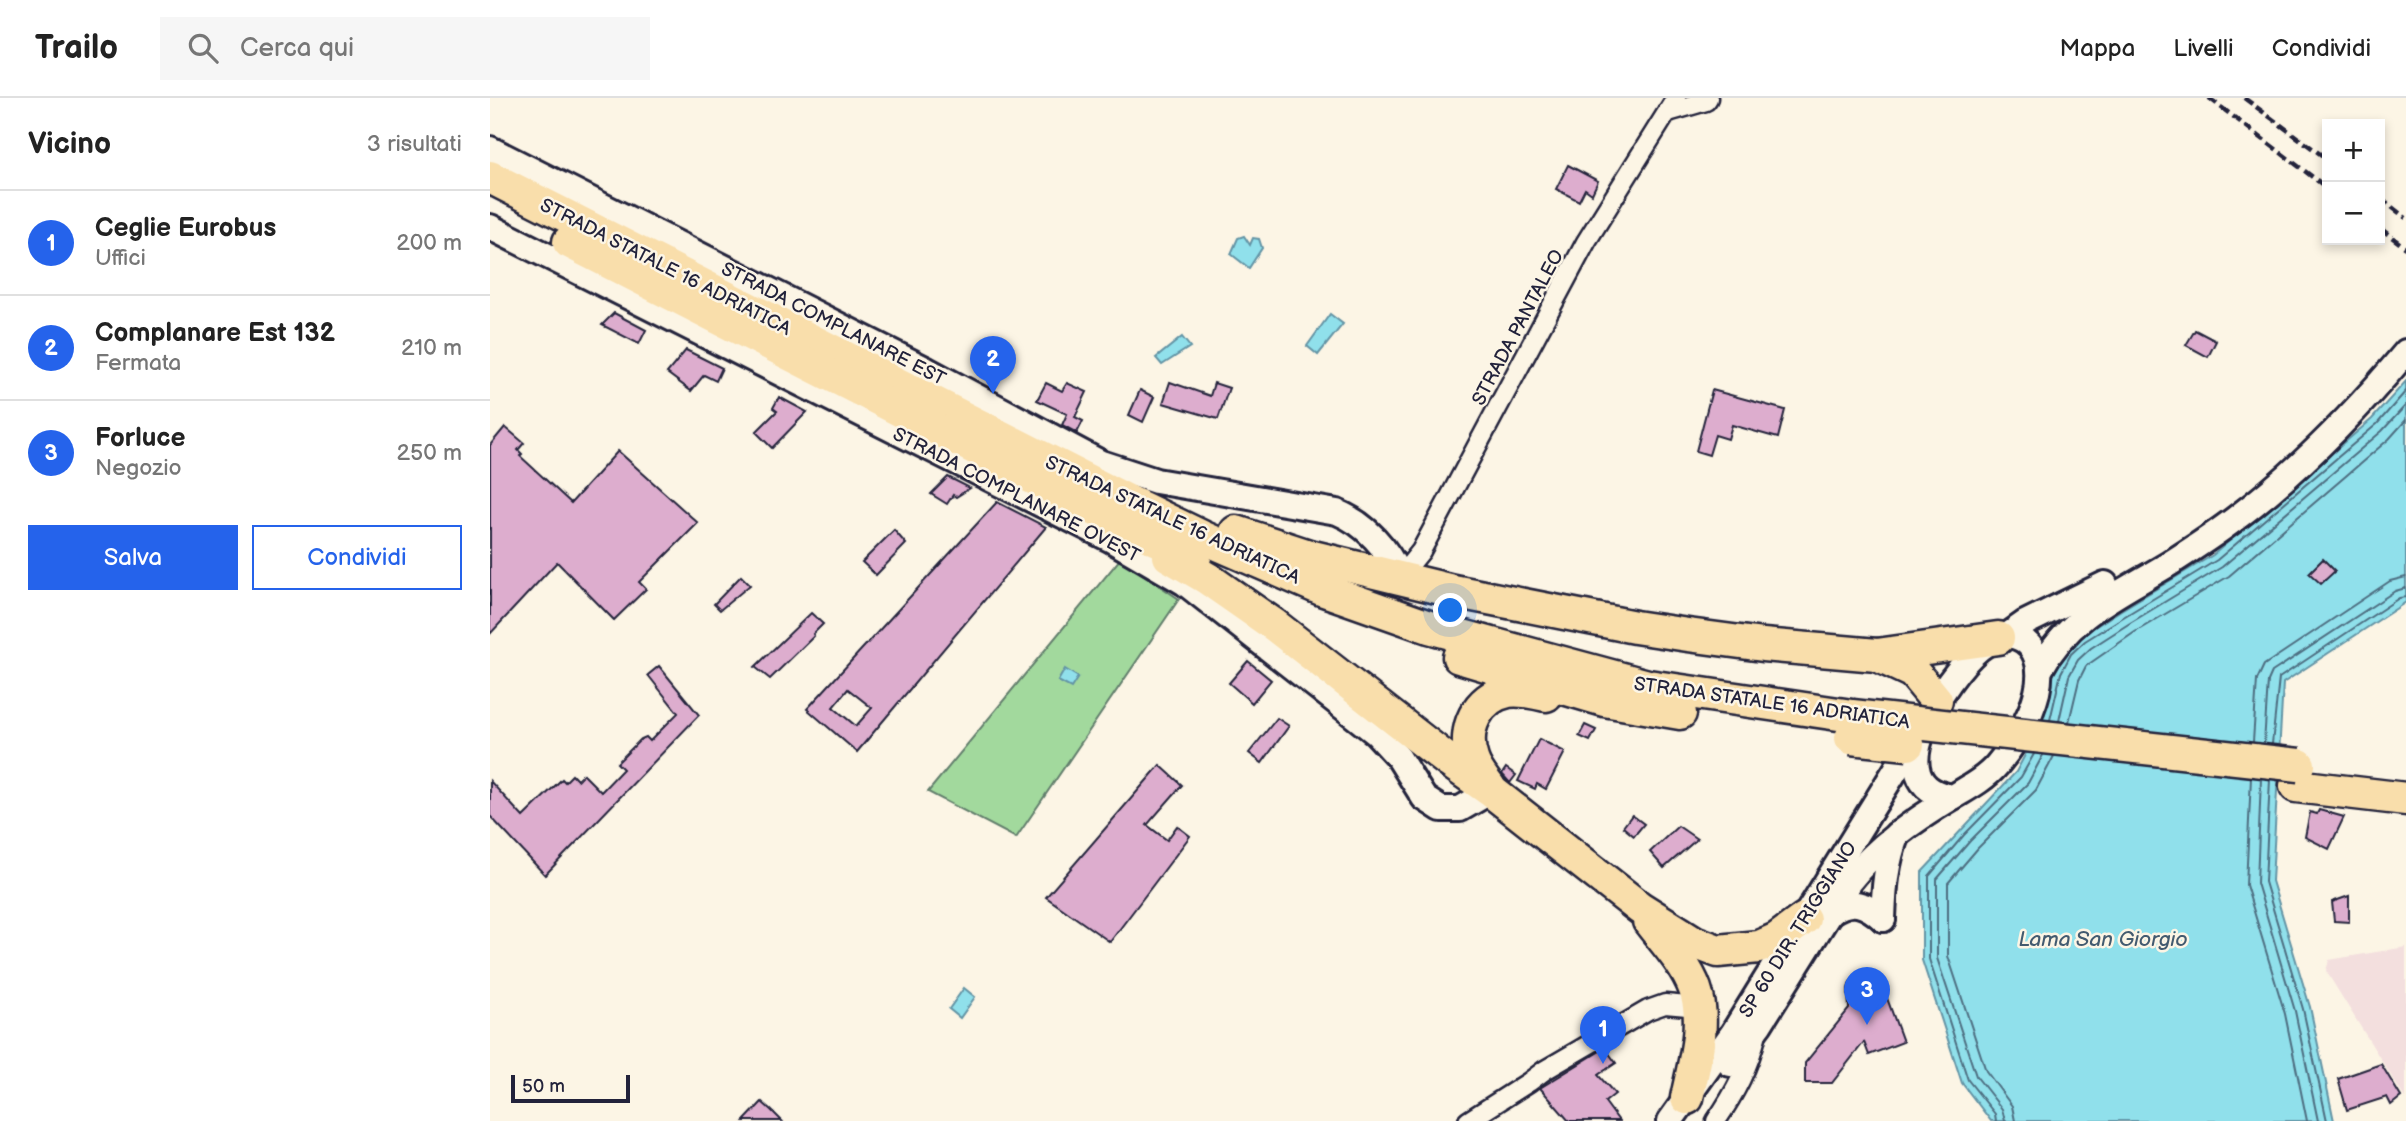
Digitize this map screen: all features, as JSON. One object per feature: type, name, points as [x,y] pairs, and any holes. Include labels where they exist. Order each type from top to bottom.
[{"type":"highway","name":"STRADA STATALE 16 ADRIATICA","points":[[490,177],[1274,592],[1424,647],[1604,700],[2297,776],[2406,799]]},
{"type":"highway","name":"STRADA STATALE 16 ADRIATICA","points":[[490,202],[1129,514],[1202,537],[1324,590],[1429,627],[1550,648],[1648,686],[1851,727]]},
{"type":"highway","points":[[1129,514],[1180,513],[1309,556],[1453,591],[1635,627],[1751,644],[1877,655],[2003,637]]},
{"type":"highway","points":[[1129,514],[1157,549],[1208,579],[1275,625],[1640,908],[1660,918],[1694,942],[1718,951],[1759,947],[1817,916]]},
{"type":"highway","points":[[1512,601],[1531,615],[1550,648]]},
{"type":"highway","points":[[1550,648],[1556,624],[1572,615],[1584,617]]},
{"type":"highway","points":[[1877,655],[1913,672],[1936,700]]},
{"type":"highway","points":[[1491,791],[1472,761],[1468,745],[1469,727],[1477,710],[1489,699],[1507,691],[1525,690],[1577,702],[1604,700]]},
{"type":"highway","name":"STRADA STATALE 16 ADRIATICA","points":[[2297,776],[2406,777]]},
{"type":"highway","points":[[1640,908],[1691,980],[1699,1007],[1700,1021],[1682,1113]]},
{"type":"main road","name":"STRADA COMPLANARE EST","points":[[490,149],[927,370],[1101,463],[1156,481],[1337,512],[1352,518],[1378,542],[1396,566],[1400,577]]},
{"type":"main road","name":"STRADA COMPLANARE OVEST","points":[[490,227],[1110,540],[1185,583],[1376,733],[1399,758],[1424,798],[1441,808],[1460,809],[1491,791]]},
{"type":"main road","points":[[1682,1113],[1760,1024],[1817,916],[1863,864],[1897,834],[1994,768],[2015,741],[2033,705],[2039,670],[2049,651],[2090,610],[2168,564],[2234,519],[2294,469],[2327,440],[2406,352]]},
{"type":"main road","points":[[1953,797],[1939,796],[1923,785],[1917,764],[1920,735],[1936,700],[1979,648],[2103,585],[2294,469]]},
{"type":"main road","points":[[2003,637],[2017,636],[2030,643],[2039,670]]},
{"type":"main road","name":"SP 60 DIR. TRIGGIANO","points":[[1682,1113],[1732,1033],[1817,916],[1920,735]]},
{"type":"main road","points":[[1817,916],[1853,903],[1872,910],[1883,919],[1885,876],[1889,854],[1897,834]]},
{"type":"street","points":[[1672,105],[1707,99]]},
{"type":"street","name":"STRADA PANTALEO","points":[[1400,577],[1421,551],[1586,242],[1672,105]]},
{"type":"street","points":[[1468,1121],[1545,1070],[1648,1010],[1665,1004],[1699,1007]]},
{"type":"street","points":[[1716,1121],[1744,1076],[1760,1024]]},
{"type":"shaded area","points":[[2406,947],[2406,1100],[2326,971],[2329,960]]},
{"type":"green space","points":[[1120,559],[1179,599],[1016,838],[928,792]]},
{"type":"water","points":[[1244,236],[1250,245],[1253,238],[1259,239],[1262,248],[1249,268],[1231,254],[1238,238]]},
{"type":"water","points":[[1330,314],[1343,324],[1318,355],[1307,346]]},
{"type":"water","points":[[1182,337],[1190,347],[1162,365],[1156,358]]},
{"type":"water","name":"Lama San Giorgio","points":[[2406,381],[2406,602],[2283,683],[2272,881],[2310,1007],[2334,1121],[1991,1121],[1962,1083],[1922,960],[1922,872],[2016,772],[2043,721],[2054,670],[2064,650],[2121,610],[2213,555],[2372,419]]},
{"type":"water","points":[[1065,669],[1078,677],[1071,688],[1058,681]]},
{"type":"water","points":[[964,988],[975,997],[960,1018],[949,1009]]},
{"type":"building","points":[[1568,165],[1598,181],[1592,194],[1585,189],[1579,201],[1556,189]]},
{"type":"building","points":[[614,313],[646,330],[639,344],[602,325]]},
{"type":"building","points":[[2195,330],[2216,341],[2208,357],[2186,345]]},
{"type":"building","points":[[686,350],[722,368],[716,381],[704,375],[691,391],[667,373]]},
{"type":"building","points":[[1170,382],[1210,396],[1214,383],[1229,388],[1218,419],[1163,403]]},
{"type":"building","points":[[1046,383],[1062,391],[1067,383],[1087,392],[1075,417],[1083,421],[1077,433],[1062,425],[1067,414],[1037,400]]},
{"type":"building","points":[[1140,390],[1154,397],[1143,422],[1129,415]]},
{"type":"building","points":[[1712,390],[1785,410],[1778,438],[1732,425],[1728,439],[1715,435],[1709,455],[1696,451]]},
{"type":"building","points":[[779,397],[807,412],[772,448],[756,432],[777,411],[773,408]]},
{"type":"building","points":[[505,427],[524,443],[518,450],[522,454],[520,456],[571,503],[618,451],[698,523],[639,582],[646,589],[614,620],[557,562],[490,634],[490,445]]},
{"type":"building","points":[[948,477],[970,488],[956,497],[953,495],[947,504],[931,494]]},
{"type":"building","points":[[997,502],[1046,527],[857,752],[807,709]],"holes":[[[848,689],[872,708],[856,726],[833,707]]]},
{"type":"building","points":[[894,530],[906,544],[876,575],[862,562]]},
{"type":"building","points":[[2323,559],[2335,571],[2321,584],[2309,573]]},
{"type":"building","points":[[741,576],[750,585],[720,610],[714,604]]},
{"type":"building","points":[[811,613],[823,624],[770,679],[755,667]]},
{"type":"building","points":[[1248,661],[1271,680],[1252,703],[1229,683]]},
{"type":"building","points":[[659,666],[699,715],[545,875],[490,816],[490,781],[523,817],[562,779],[565,782],[572,775],[577,780],[583,774],[601,792],[623,769],[617,763],[641,739],[646,737],[650,741],[678,713],[648,675]]},
{"type":"building","points":[[1277,718],[1289,726],[1262,763],[1249,753]]},
{"type":"building","points":[[1585,725],[1596,730],[1590,741],[1579,736]]},
{"type":"building","points":[[1539,739],[1565,752],[1546,789],[1537,784],[1535,789],[1518,781]]},
{"type":"building","points":[[1160,765],[1182,785],[1147,825],[1167,840],[1177,826],[1190,836],[1110,942],[1046,897]]},
{"type":"building","points":[[1506,768],[1516,775],[1510,783],[1502,774]]},
{"type":"building","points":[[2319,810],[2344,817],[2329,849],[2305,837],[2310,812],[2317,814]]},
{"type":"building","points":[[1632,815],[1644,824],[1634,836],[1623,827]]},
{"type":"building","points":[[1678,826],[1697,839],[1664,868],[1650,852]]},
{"type":"building","points":[[2349,896],[2349,922],[2334,921],[2332,902]]},
{"type":"building","points":[[1867,973],[1880,979],[1903,1042],[1869,1055],[1864,1042],[1832,1083],[1805,1083],[1805,1063],[1849,1009],[1850,982],[1859,974]]},
{"type":"building","points":[[1605,1048],[1616,1063],[1598,1075],[1615,1094],[1605,1102],[1619,1121],[1569,1121],[1540,1088]]},
{"type":"building","points":[[2381,1064],[2401,1097],[2391,1105],[2387,1097],[2347,1110],[2338,1079]]},
{"type":"building","points":[[762,1102],[771,1110],[782,1121],[744,1121]]},
{"type":"railway","points":[[2209,98],[2322,184]]},
{"type":"railway","points":[[2244,98],[2322,155]]},
{"type":"railway","points":[[2385,202],[2406,218]]},
{"type":"railway","points":[[2385,232],[2406,248]]},
{"type":"place","name":"Complanare Est 132","points":[[993,394]]},
{"type":"place","name":"Forluce","points":[[1867,1025]]},
{"type":"place","name":"Ceglie Eurobus","points":[[1603,1064]]}]
